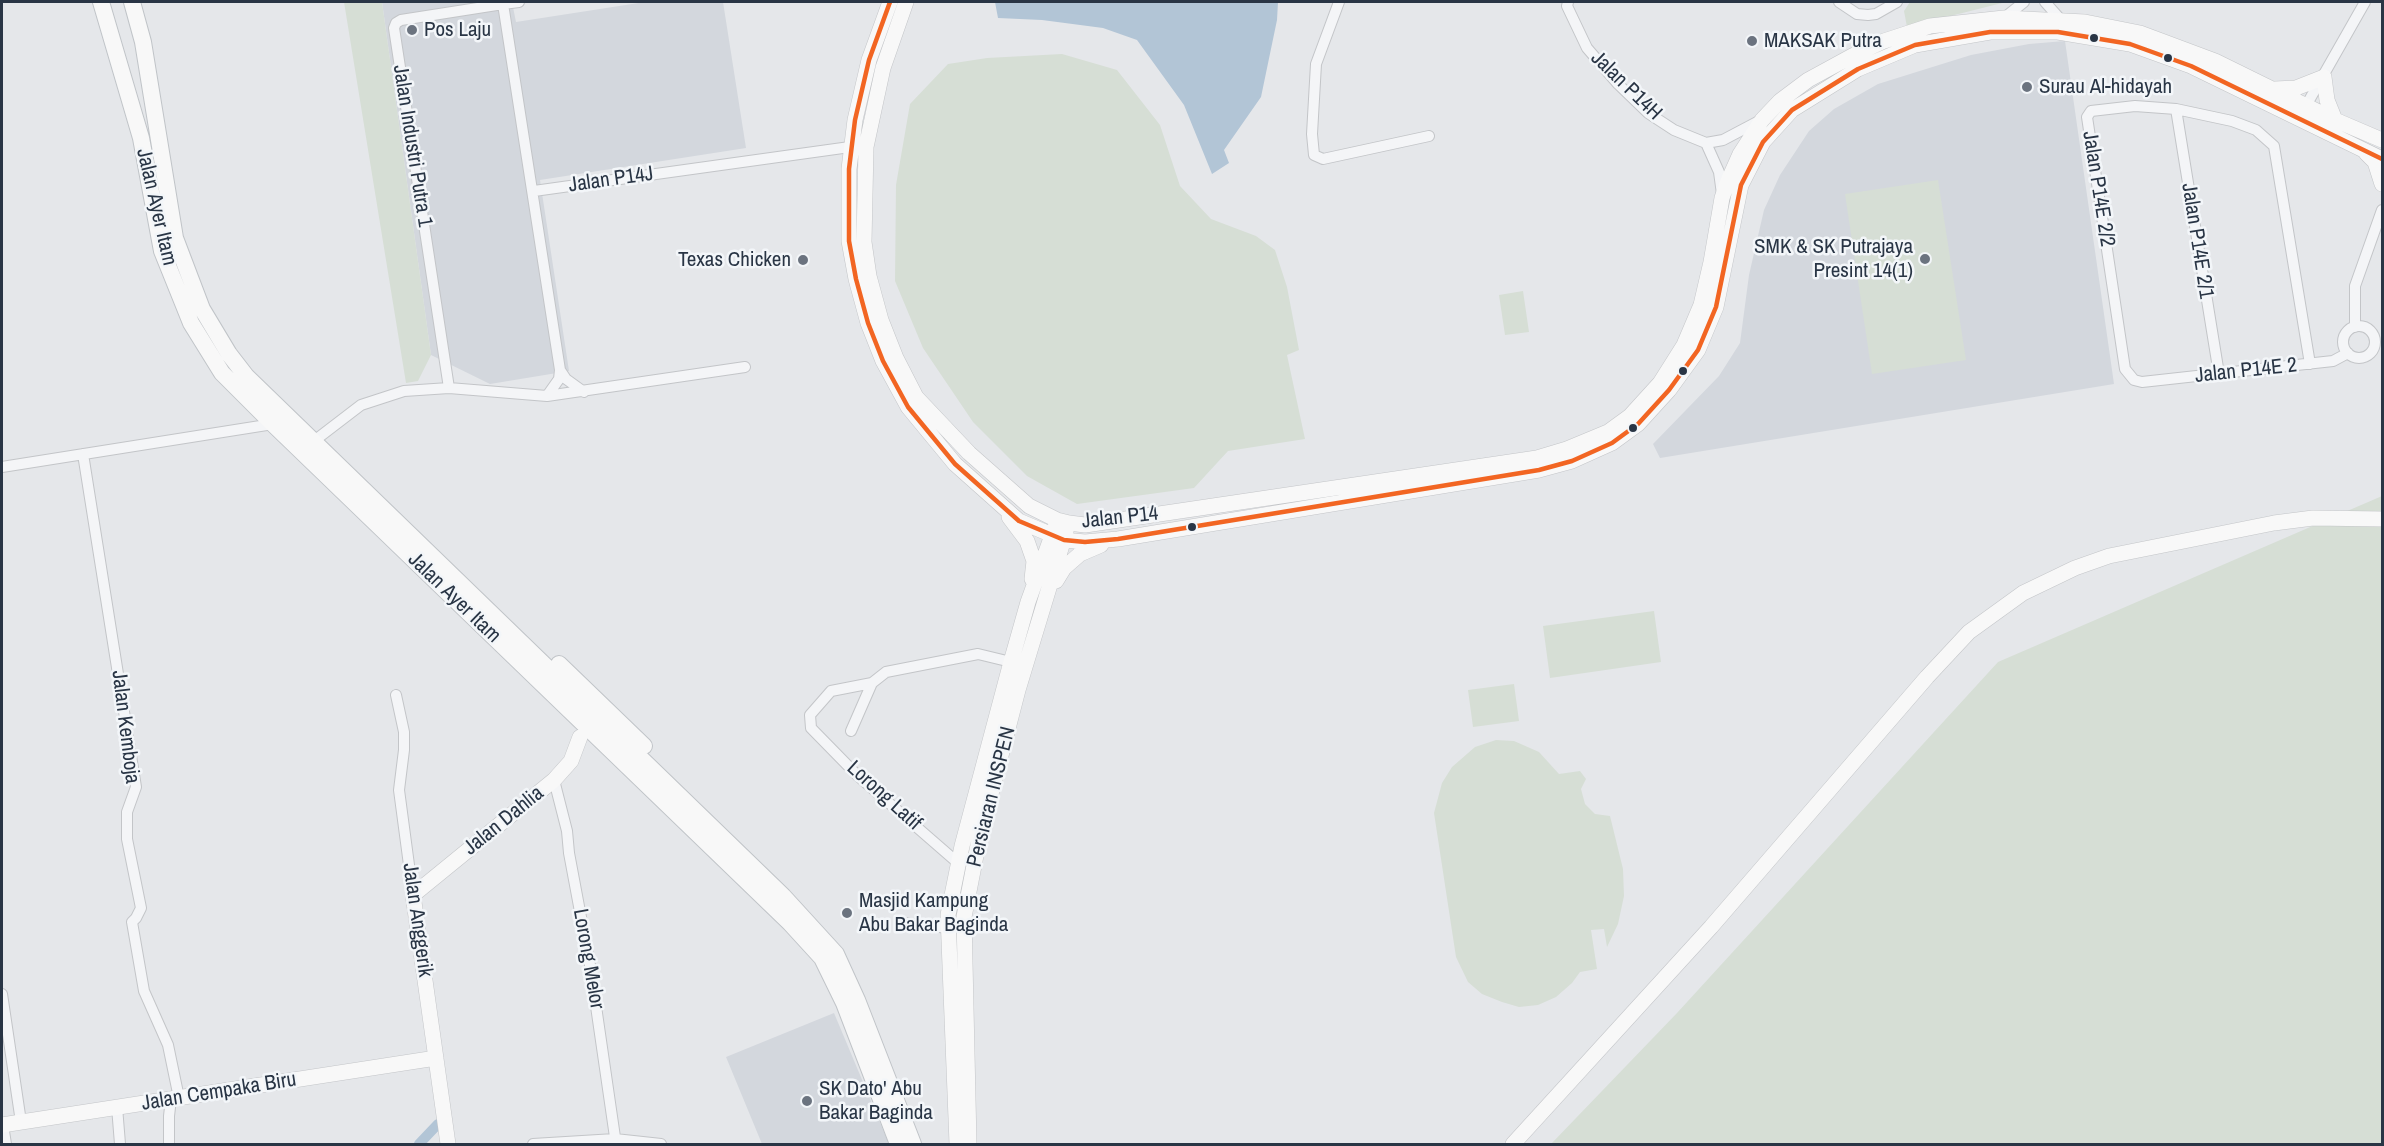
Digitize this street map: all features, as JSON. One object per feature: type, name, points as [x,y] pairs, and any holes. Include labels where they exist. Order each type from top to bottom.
[{"type":"main road","name":"Jalan P14","points":[[890,2],[869,60],[859,146],[864,242],[869,276],[881,320],[896,358],[916,397],[969,453],[1029,506],[1061,530],[1085,542],[1119,540],[1539,470],[1572,461],[1612,443],[1638,424],[1669,390],[1698,350],[1716,307],[1741,185],[1763,142],[1792,110],[1858,69],[1915,45],[1990,32],[2058,32],[2130,44],[2191,66],[2303,112],[2335,120],[2382,140]]},
{"type":"main road","name":"Jalan P14","points":[[906,2],[859,146],[849,169],[849,241],[868,323],[883,361],[908,407],[955,464],[1019,521],[1061,530],[1537,458],[1567,449],[1608,432],[1630,416],[1660,383],[1684,345],[1701,305],[1722,198],[1740,154],[1762,120],[1780,101],[1808,80],[1884,41],[1930,26],[2004,18],[2085,22],[2140,33],[2215,61],[2272,89],[2303,112],[2382,159]]},
{"type":"main road","points":[[133,4],[175,237],[183,262],[202,309],[230,354],[278,418]]},
{"type":"main road","name":"Jalan Ayer Itam","points":[[105,5],[141,138],[166,264],[191,323],[222,373],[278,418],[314,441],[484,607],[515,624],[598,700],[699,802],[712,827],[783,896],[836,954],[857,1000],[913,1144]]},
{"type":"main road","points":[[2272,89],[2296,88],[2324,77],[2327,100],[2335,120]]},
{"type":"main road","points":[[2364,150],[2375,162],[2382,184]]},
{"type":"main road","name":"Jalan Ayer Itam","points":[[278,418],[491,635],[790,923],[822,958],[833,977],[898,1144]]},
{"type":"main road","points":[[987,494],[1016,524],[1027,541],[1034,561],[1028,603]]},
{"type":"main road","points":[[1514,1144],[1711,927],[1927,677],[1969,632],[2023,593],[2075,568],[2109,556],[2274,523],[2313,518],[2382,519]]},
{"type":"main road","points":[[1045,598],[1061,530]]},
{"type":"main road","points":[[1028,603],[1061,530]]},
{"type":"main road","points":[[1045,598],[1064,568],[1080,554],[1119,540]]},
{"type":"main road","name":"Persiaran INSPEN","points":[[969,1144],[964,917],[979,840],[1018,690],[1045,598]]},
{"type":"main road","name":"Persiaran INSPEN","points":[[957,1144],[948,915],[958,863],[1028,603]]},
{"type":"main road","points":[[491,635],[580,737],[659,810],[760,896]]},
{"type":"main road","name":"Jalan Dahlia","points":[[413,895],[554,780],[571,761],[580,737]]},
{"type":"main road","name":"Jalan Anggerik","points":[[413,895],[448,1144]]},
{"type":"main road","name":"Jalan Cempaka Biru","points":[[2,1125],[436,1058]]},
{"type":"street","name":"Jalan Industri Putra 1","points":[[449,388],[394,28],[401,20],[519,2]]},
{"type":"street","points":[[1339,2],[1316,64],[1311,134],[1314,155],[1323,159],[1429,136]]},
{"type":"street","points":[[1839,2],[1857,14],[1868,15],[1876,14],[1897,2]]},
{"type":"street","points":[[2004,18],[2024,2]]},
{"type":"street","points":[[2045,2],[2061,20]]},
{"type":"street","points":[[2303,112],[2365,2]]},
{"type":"street","points":[[504,4],[560,370],[559,379],[547,396]]},
{"type":"street","name":"Jalan P14H","points":[[1568,4],[1587,48],[1618,84],[1648,113],[1674,130],[1707,143]]},
{"type":"street","name":"Jalan P14E 2/2","points":[[2142,382],[2134,380],[2125,369],[2087,117],[2091,111],[2135,106],[2176,109],[2232,121],[2256,130],[2274,146],[2310,363]]},
{"type":"street","name":"Jalan P14E 2/1","points":[[2176,109],[2218,374]]},
{"type":"street","points":[[1722,198],[1719,172],[1707,143],[1723,140],[1762,120]]},
{"type":"street","name":"Jalan P14J","points":[[534,191],[859,146]]},
{"type":"street","points":[[2355,327],[2355,286],[2382,210]]},
{"type":"street","points":[[2355,327],[2367,328],[2374,335],[2377,353],[2360,358],[2348,353],[2343,341],[2348,331],[2355,327]]},
{"type":"street","name":"Jalan P14E 2","points":[[2142,382],[2333,361],[2348,353]]},
{"type":"street","points":[[314,441],[346,415],[373,400],[404,391],[449,388],[547,396],[745,367]]},
{"type":"street","points":[[560,370],[566,379],[584,392]]},
{"type":"street","points":[[2,468],[278,418]]},
{"type":"street","name":"Jalan Kemboja","points":[[83,454],[136,787],[127,812],[127,839],[141,908],[132,922],[144,991],[168,1045],[175,1098],[169,1116],[169,1144]]},
{"type":"street","points":[[851,731],[872,683],[886,672],[967,655],[989,655],[1011,662]]},
{"type":"street","name":"Lorong Latif","points":[[872,683],[831,691],[810,714],[811,728],[858,776],[958,863]]},
{"type":"street","name":"Jalan Anggerik","points":[[396,695],[404,741],[399,790],[413,895]]},
{"type":"street","name":"Lorong Melor","points":[[554,780],[567,831],[590,965],[616,1142]]},
{"type":"street","points":[[905,923],[948,928]]},
{"type":"street","points":[[2,994],[21,1122]]},
{"type":"street","points":[[117,1107],[120,1144]]},
{"type":"street","points":[[2,1125],[6,1144]]},
{"type":"street","points":[[533,1144],[616,1142],[661,1144]]},
{"type":"shaded area","points":[[344,2],[382,2],[431,355],[418,381],[406,383]]},
{"type":"shaded area","points":[[382,2],[512,2],[516,22],[645,2],[723,2],[746,148],[540,180],[569,371],[490,384],[431,355]]},
{"type":"shaded area","points":[[1910,2],[2006,2],[1907,27],[1904,11]]},
{"type":"shaded area","name":"SMK & SK Putrajaya Presint 14(1)","points":[[2065,41],[2114,384],[1660,458],[1653,444],[1719,376],[1740,343],[1749,275],[1764,210],[1780,175],[1809,131],[1834,109],[1878,84],[1971,55],[2029,44]]},
{"type":"shaded area","points":[[1062,54],[1117,70],[1160,125],[1180,186],[1211,219],[1256,236],[1275,250],[1287,287],[1299,350],[1287,355],[1305,439],[1228,451],[1194,488],[1077,504],[1027,476],[973,422],[923,348],[895,281],[896,185],[910,104],[948,64],[987,58]]},
{"type":"shaded area","points":[[1938,180],[1966,360],[1872,374],[1845,194]]},
{"type":"shaded area","points":[[1523,291],[1529,332],[1505,335],[1499,295]]},
{"type":"shaded area","points":[[2382,496],[2382,1144],[1551,1144],[1677,1013],[1998,662]]},
{"type":"shaded area","points":[[1654,611],[1661,662],[1550,678],[1543,626]]},
{"type":"shaded area","points":[[1514,684],[1519,721],[1473,727],[1468,690]]},
{"type":"shaded area","points":[[1496,740],[1514,741],[1539,752],[1559,774],[1580,771],[1586,779],[1581,789],[1585,804],[1595,814],[1610,816],[1623,869],[1624,896],[1618,924],[1607,947],[1604,929],[1591,930],[1597,969],[1580,972],[1572,983],[1556,997],[1538,1005],[1519,1007],[1482,994],[1468,982],[1456,957],[1434,813],[1442,783],[1452,767],[1475,747]]},
{"type":"shaded area","name":"SK Dato' Abu Bakar Baginda","points":[[834,1013],[889,1144],[762,1144],[726,1057]]},
{"type":"water","points":[[995,2],[1278,2],[1277,20],[1261,97],[1224,150],[1229,163],[1212,174],[1184,105],[1137,40],[1103,28],[1042,20],[998,18]]},
{"type":"waterway","points":[[419,1144],[438,1124]]},
{"type":"transit line","points":[[890,2],[869,60],[855,120],[849,169],[849,241],[868,323],[883,361],[908,407],[955,464],[1019,521],[1064,540],[1085,542],[1118,539],[1539,470],[1572,461],[1612,443],[1638,424],[1669,390],[1698,350],[1716,307],[1741,185],[1763,142],[1792,110],[1858,69],[1915,45],[1990,32],[2058,32],[2130,44],[2191,66],[2382,159]]},
{"type":"place","name":"Pos Laju","points":[[412,30]]},
{"type":"place","name":"MAKSAK Putra","points":[[1752,41]]},
{"type":"place","name":"Surau Al-hidayah","points":[[2027,87]]},
{"type":"place","name":"SMK & SK Putrajaya Presint 14(1)","points":[[1925,259]]},
{"type":"place","name":"Texas Chicken","points":[[803,260]]},
{"type":"place","name":"Masjid Kampung Abu Bakar Baginda","points":[[847,913]]},
{"type":"place","name":"SK Dato' Abu Bakar Baginda","points":[[807,1101]]}]
